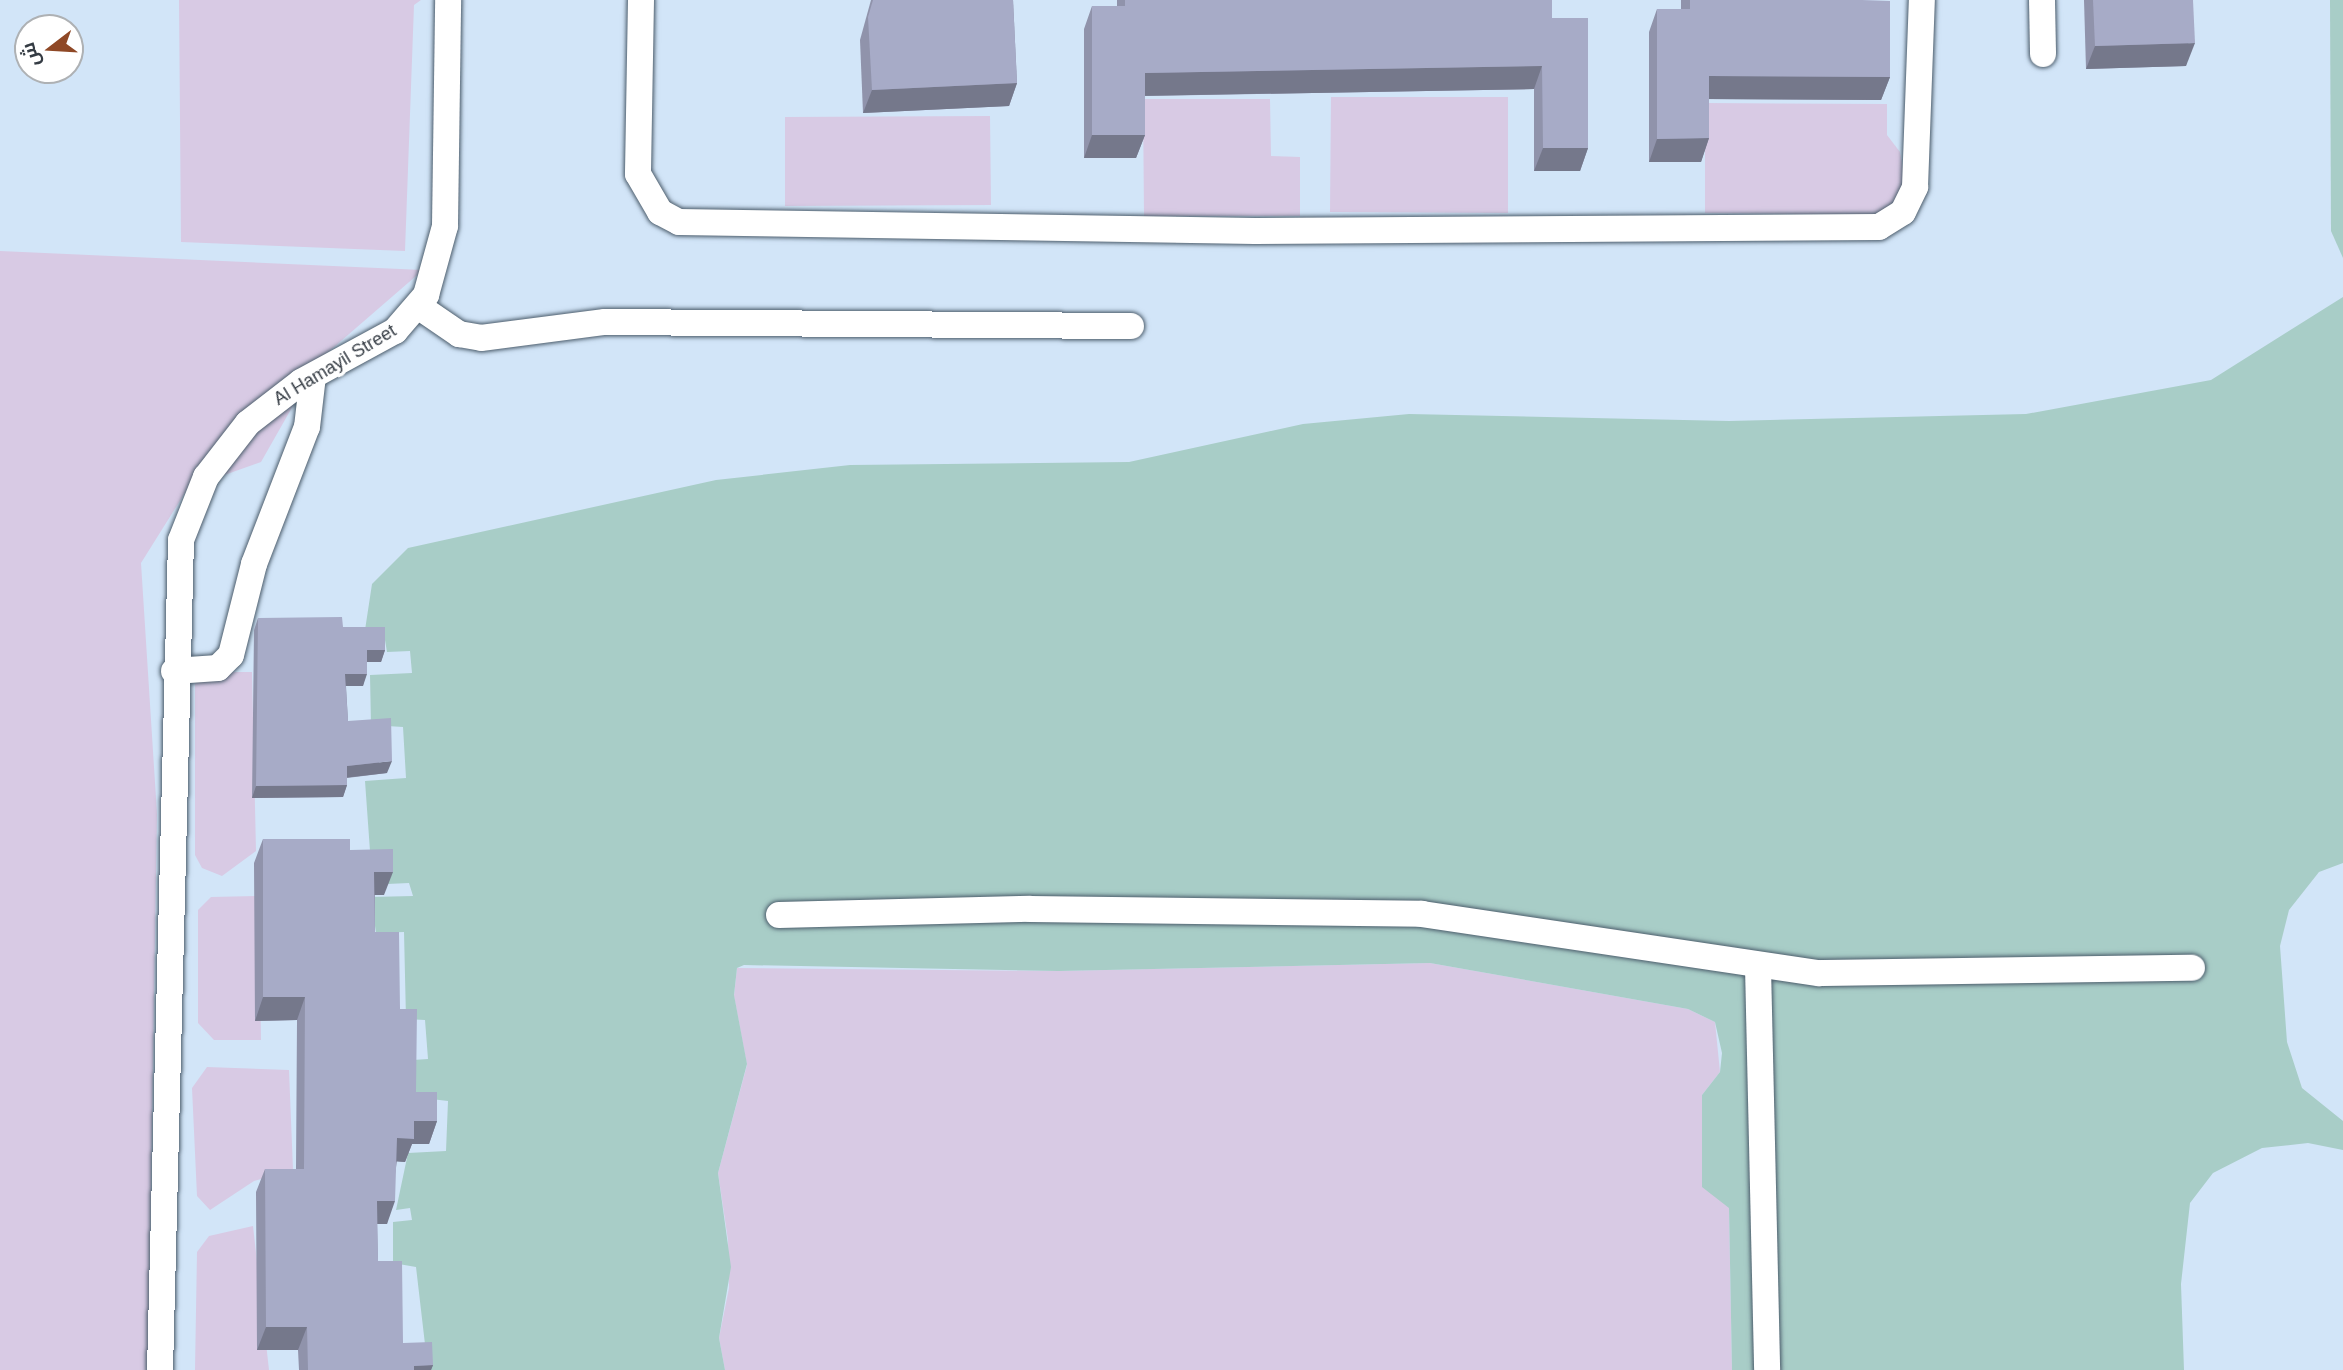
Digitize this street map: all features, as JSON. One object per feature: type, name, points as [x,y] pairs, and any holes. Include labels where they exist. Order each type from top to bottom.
[{"type":"street","name":"Al Hamayil Street","points":[[160,1370],[173,1015],[176,580],[192,508],[248,424],[313,376],[376,345],[418,306],[436,273],[444,238],[448,0]]},
{"type":"street","points":[[641,0],[638,174],[660,212],[679,222],[1241,231],[1880,227],[1903,212],[1915,187],[1922,0]]},
{"type":"street","points":[[2042,0],[2043,54]]},
{"type":"street","points":[[418,306],[459,334],[481,338],[605,322],[1131,326]]},
{"type":"street","points":[[174,671],[218,668],[231,654],[254,564],[307,427],[313,376]]},
{"type":"street","points":[[779,915],[1030,909],[1422,914],[1758,967],[1819,973],[2192,968]]},
{"type":"street","points":[[1758,967],[1767,1370]]},
{"type":"shaded area","points":[[179,0],[421,0],[414,5],[405,251],[181,242]]},
{"type":"shaded area","points":[[2330,0],[2343,0],[2343,258],[2331,231]]},
{"type":"shaded area","points":[[1331,97],[1508,97],[1508,213],[1330,212]]},
{"type":"shaded area","points":[[1143,99],[1270,99],[1271,156],[1300,157],[1300,216],[1144,216]]},
{"type":"shaded area","points":[[1705,103],[1887,104],[1887,135],[1900,152],[1905,179],[1899,202],[1883,215],[1705,213]]},
{"type":"shaded area","points":[[990,116],[991,205],[785,206],[785,117]]},
{"type":"shaded area","points":[[0,251],[423,270],[319,360],[261,462],[188,488],[141,563],[157,814],[148,1370],[0,1370]]},
{"type":"shaded area","points":[[2343,297],[2343,863],[2319,872],[2289,910],[2280,946],[2287,1042],[2302,1088],[2343,1121],[2343,1150],[2308,1143],[2262,1148],[2213,1173],[2190,1203],[2181,1284],[2184,1370],[1732,1370],[1729,1208],[1702,1187],[1702,1095],[1720,1072],[1722,1053],[1715,1022],[1688,1009],[1430,963],[1058,971],[744,965],[737,968],[734,995],[747,1064],[718,1173],[731,1267],[719,1338],[725,1370],[428,1370],[416,1267],[393,1263],[393,1222],[412,1220],[410,1208],[396,1210],[408,1153],[446,1151],[448,1101],[414,1097],[413,1060],[428,1059],[425,1020],[406,1019],[404,932],[376,933],[371,897],[413,896],[409,883],[387,884],[370,851],[365,781],[406,778],[403,727],[371,725],[370,675],[412,673],[410,651],[387,652],[384,634],[365,630],[372,584],[408,548],[716,480],[850,465],[1129,462],[1303,424],[1409,414],[1729,421],[2026,414],[2211,380]]},
{"type":"shaded area","points":[[205,672],[252,672],[256,851],[222,876],[202,868],[195,855],[195,684]]},
{"type":"shaded area","points":[[259,896],[261,1040],[214,1040],[198,1023],[198,910],[211,897]]},
{"type":"shaded area","points":[[1430,963],[1688,1009],[1715,1022],[1720,1072],[1702,1095],[1729,1208],[1732,1370],[725,1370],[719,1338],[729,1288],[728,1240],[718,1173],[747,1065],[734,996],[737,968],[1058,971]]},
{"type":"shaded area","points":[[207,1067],[289,1070],[293,1170],[254,1181],[210,1210],[197,1196],[192,1088]]},
{"type":"shaded area","points":[[253,1226],[269,1370],[195,1370],[197,1252],[209,1236]]},
{"type":"building","points":[[873,0],[1013,0],[1017,83],[872,90],[868,17]]},
{"type":"building","points":[[1125,0],[1552,0],[1552,18],[1588,18],[1588,148],[1543,148],[1542,66],[1145,73],[1145,135],[1092,135],[1092,6],[1125,6]]},
{"type":"building","points":[[1690,0],[1890,1],[1890,77],[1709,76],[1709,138],[1657,139],[1657,9],[1690,9]]},
{"type":"building","points":[[2093,0],[2193,0],[2195,43],[2095,46]]},
{"type":"building","points":[[342,617],[343,627],[385,627],[385,650],[367,650],[367,674],[345,674],[348,721],[391,718],[392,761],[347,766],[347,785],[256,786],[258,618]]},
{"type":"building","points":[[263,839],[350,839],[350,850],[393,849],[393,872],[374,872],[375,932],[399,932],[400,1009],[417,1009],[416,1092],[437,1092],[437,1121],[414,1121],[414,1139],[397,1138],[395,1201],[377,1201],[378,1261],[402,1261],[403,1343],[432,1342],[433,1365],[414,1366],[414,1370],[308,1370],[307,1327],[266,1327],[265,1169],[304,1169],[305,997],[263,997]]}]
